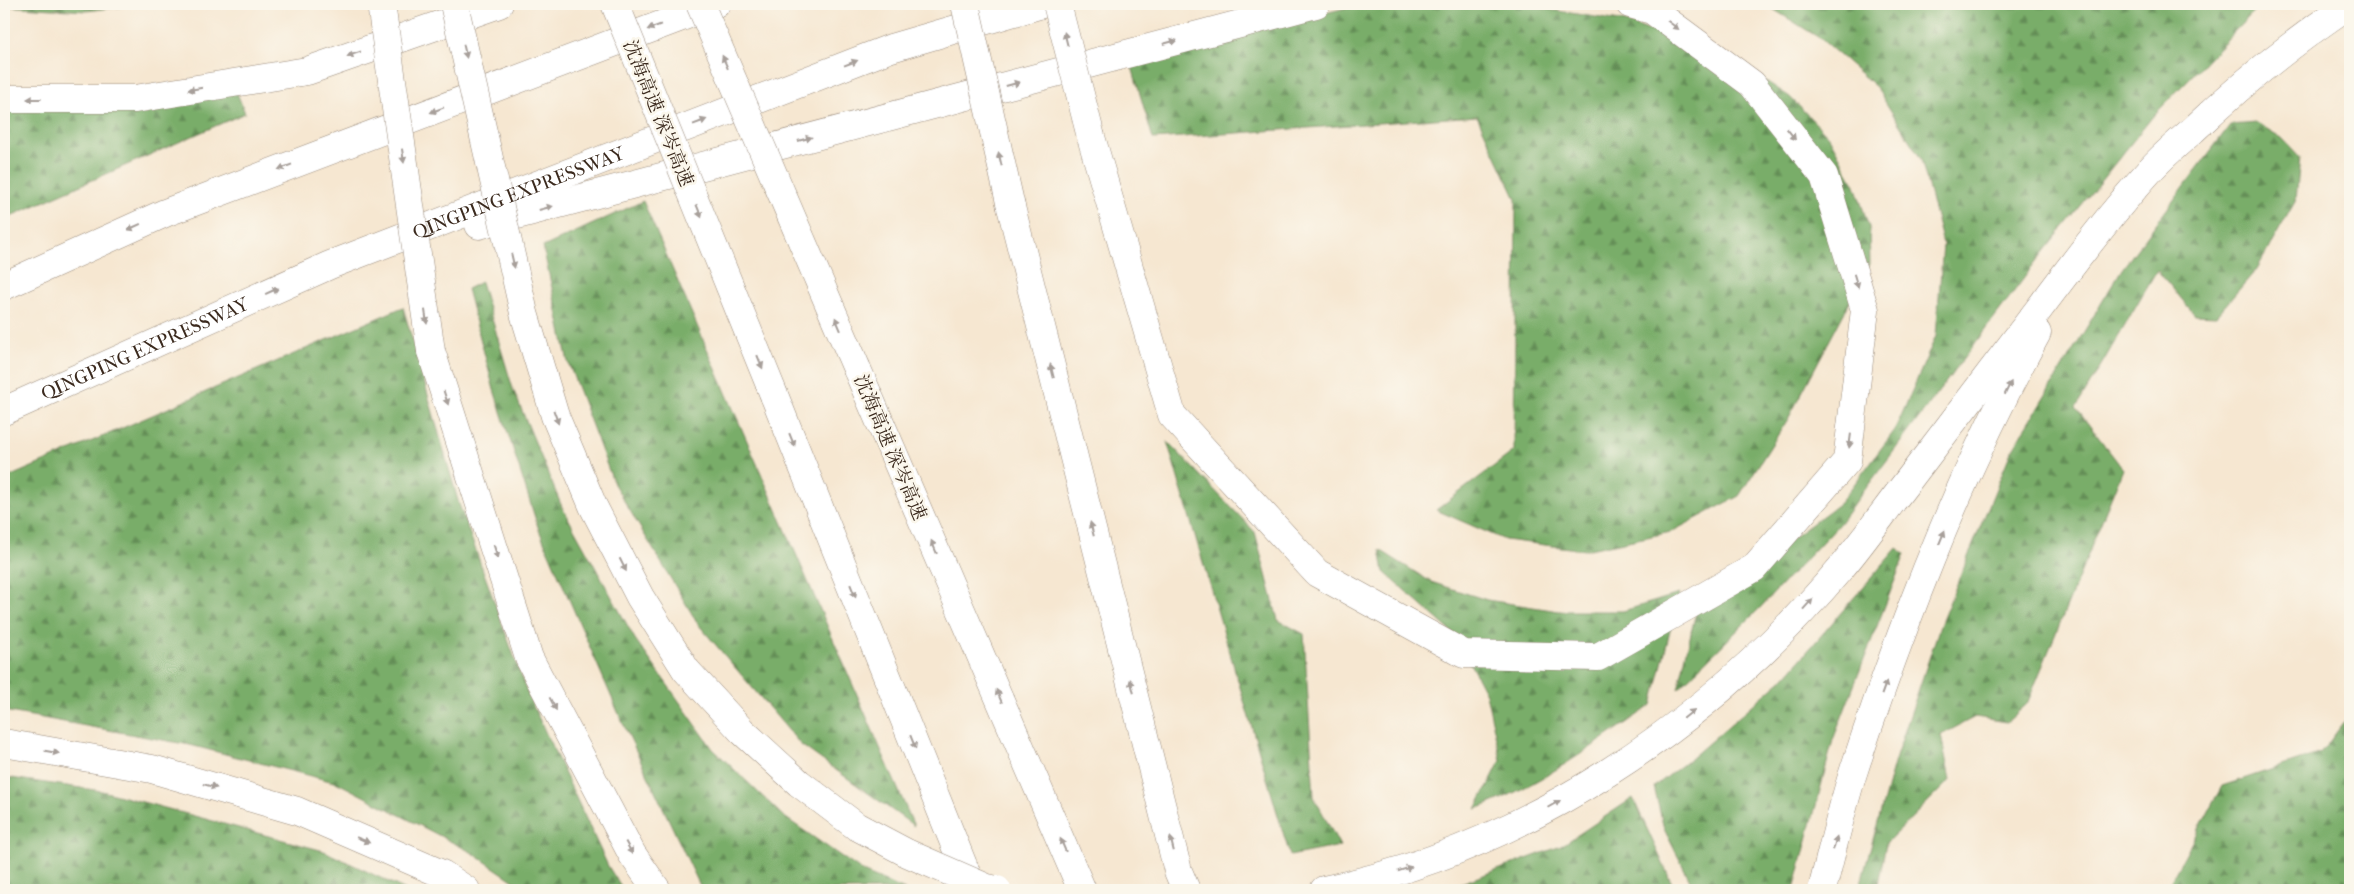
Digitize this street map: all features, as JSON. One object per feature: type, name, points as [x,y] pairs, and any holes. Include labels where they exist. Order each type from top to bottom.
[{"type":"highway","points":[[381,4],[431,351],[529,658],[632,854],[657,890]]},
{"type":"highway","points":[[454,4],[524,313],[555,416],[593,506],[640,597],[686,670],[742,731],[799,783],[856,826],[907,852],[986,888],[997,890]]},
{"type":"highway","points":[[4,99],[135,99],[307,71],[499,4]]},
{"type":"highway","name":"沈海高速 深岑高速","points":[[615,4],[973,890]]},
{"type":"highway","name":"沈海高速 深岑高速","points":[[700,4],[1082,890]]},
{"type":"highway","points":[[4,286],[165,213],[716,4]]},
{"type":"highway","points":[[964,4],[1011,207],[1176,862],[1186,890]]},
{"type":"highway","name":"QINGPING EXPRESSWAY","points":[[4,410],[330,265],[890,48],[1042,4]]},
{"type":"highway","points":[[1057,4],[1091,137],[1172,414],[1317,573],[1464,654],[1598,657],[1754,568],[1847,461],[1865,310],[1824,176],[1752,84],[1652,10],[1630,4]]},
{"type":"highway","points":[[330,265],[1316,4]]},
{"type":"highway","points":[[1324,890],[1358,883],[1420,865],[1487,837],[1548,808],[1667,732],[1739,673],[1794,620],[1841,568],[2084,250],[2153,166],[2244,81],[2350,4]]},
{"type":"highway","points":[[1822,890],[1853,774],[1912,609],[1967,473],[2016,371],[2084,250]]},
{"type":"highway","points":[[4,743],[152,769],[297,811],[442,874],[466,890]]},
{"type":"green space","points":[[4,4],[143,4],[87,11],[4,6]]},
{"type":"green space","points":[[1362,4],[1515,4],[1626,22],[1742,65],[1790,97],[1829,137],[1855,185],[1869,227],[1870,264],[1788,419],[1739,496],[1671,532],[1585,550],[1505,540],[1436,510],[1514,451],[1516,199],[1477,116],[1153,139],[1130,60]]},
{"type":"green space","points":[[1765,4],[2261,4],[2154,115],[2046,249],[1839,524],[1758,610],[1678,689],[1701,590],[1779,548],[1840,503],[1895,430],[1936,336],[1943,244],[1921,159],[1876,87],[1821,39]]},
{"type":"green space","points":[[231,78],[245,113],[4,219],[4,111]]},
{"type":"green space","points":[[2257,123],[2282,138],[2300,157],[2296,200],[2257,269],[2216,316],[2195,315],[2157,270],[2076,408],[2123,469],[2027,704],[2007,722],[1975,717],[1941,735],[1950,780],[1886,843],[1877,890],[1859,890],[1895,760],[1941,623],[2010,454],[2122,269],[2230,125]]},
{"type":"green space","points":[[643,201],[914,826],[801,745],[698,624],[614,484],[568,362],[543,247]]},
{"type":"green space","points":[[481,282],[513,389],[562,507],[635,639],[713,749],[783,816],[865,873],[905,890],[702,890],[621,719],[539,530],[494,390],[467,289]]},
{"type":"green space","points":[[403,307],[459,504],[528,695],[608,866],[623,890],[527,890],[471,852],[338,783],[190,745],[4,711],[4,479]]},
{"type":"green space","points":[[1167,441],[1255,532],[1278,620],[1304,634],[1314,797],[1340,846],[1290,856]]},
{"type":"green space","points":[[1897,548],[1905,554],[1833,740],[1794,890],[1695,890],[1664,829],[1654,787],[1690,759],[1786,676]]},
{"type":"green space","points":[[1380,550],[1431,582],[1487,600],[1559,611],[1623,611],[1679,594],[1652,705],[1589,749],[1545,776],[1476,809],[1501,760],[1486,694],[1455,635],[1384,572]]},
{"type":"green space","points":[[2350,714],[2350,890],[2166,890],[2222,786],[2321,753]]},
{"type":"green space","points":[[4,777],[102,791],[324,851],[406,890],[4,890]]},
{"type":"green space","points":[[1633,798],[1675,890],[1443,890],[1561,846]]}]
